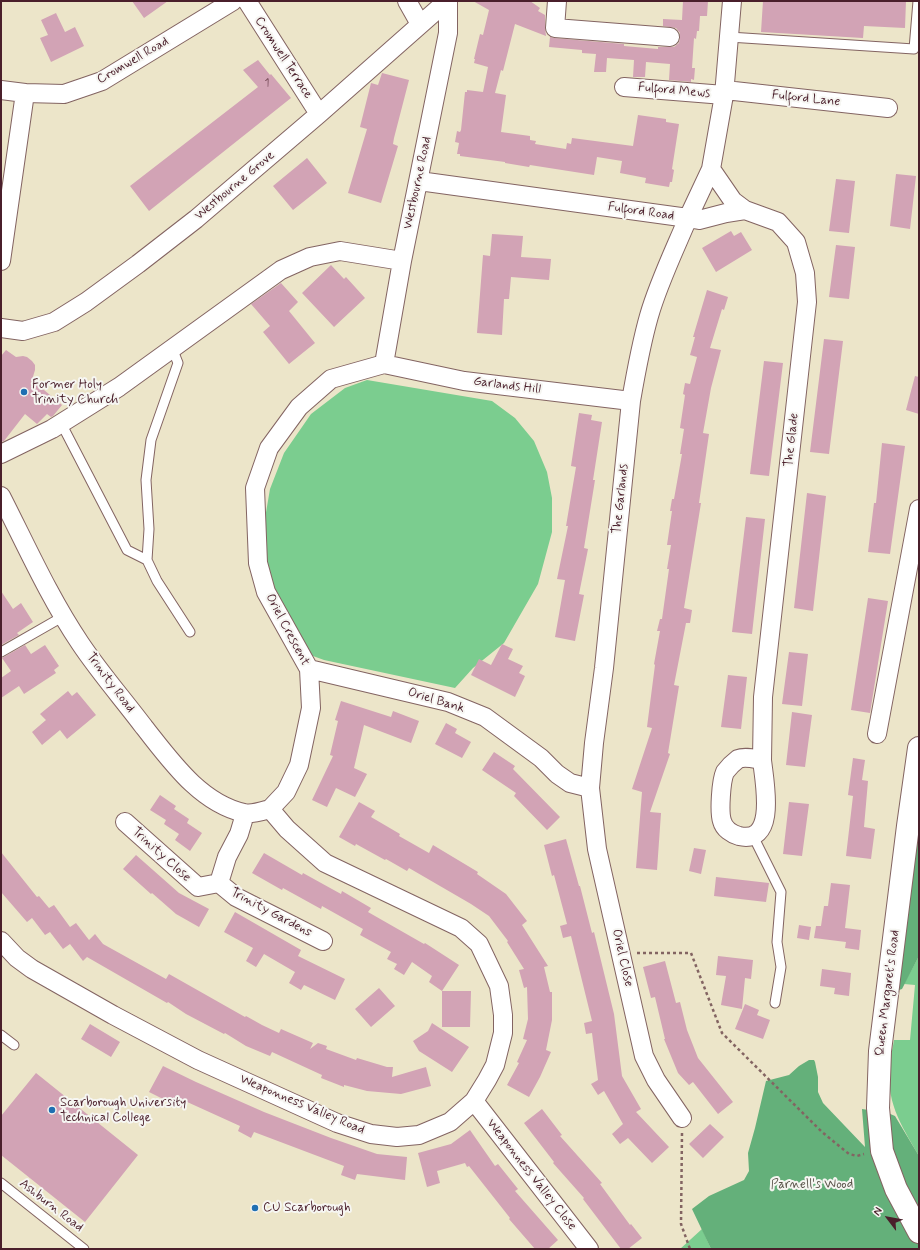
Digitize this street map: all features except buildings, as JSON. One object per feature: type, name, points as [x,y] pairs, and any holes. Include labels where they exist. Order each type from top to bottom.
[{"type":"main road","name":"Queen Margaret's Road","points":[[919,748],[880,1051],[878,1108],[882,1151],[896,1188],[919,1232]]},
{"type":"street","name":"Cromwell Road","points":[[1,90],[25,94],[64,94],[102,81],[233,1]]},
{"type":"street","name":"Cromwell Terrace","points":[[247,1],[319,114]]},
{"type":"street","points":[[407,1],[420,24]]},
{"type":"street","name":"Westbourne Grove","points":[[1,328],[23,331],[54,322],[86,302],[138,264],[196,219],[319,114],[447,1]]},
{"type":"street","name":"Westbourne Road","points":[[384,364],[402,261],[448,32],[447,1]]},
{"type":"street","points":[[557,1],[555,28],[670,37]]},
{"type":"street","name":"Fulford Road","points":[[419,181],[688,218],[711,169],[724,93],[732,1]]},
{"type":"street","name":"Fulford Mews","points":[[624,87],[724,93]]},
{"type":"street","name":"Fulford Lane","points":[[724,93],[888,108]]},
{"type":"street","points":[[1,261],[25,94]]},
{"type":"street","points":[[711,169],[734,201],[745,210]]},
{"type":"street","name":"The Glade","points":[[688,218],[699,220],[745,210],[778,222],[796,242],[806,273],[807,302],[763,696],[762,760],[766,811],[765,820],[760,831],[753,836]]},
{"type":"street","name":"The Garlands","points":[[590,788],[594,743],[604,668],[631,401],[638,358],[649,314],[669,261],[688,218]]},
{"type":"street","points":[[1,454],[61,423],[119,387],[281,270],[310,256],[340,251],[402,261]]},
{"type":"street","name":"Garlands Hill","points":[[384,364],[464,381],[631,401]]},
{"type":"street","name":"Oriel Crescent","points":[[270,809],[286,792],[299,765],[311,708],[309,669],[266,592],[258,563],[254,488],[269,448],[299,407],[331,379],[384,364]]},
{"type":"street","name":"Trinity Road","points":[[1,496],[45,583],[80,642],[113,690],[162,750],[198,789],[211,799],[229,809],[246,814],[270,809]]},
{"type":"street","points":[[877,734],[919,509]]},
{"type":"street","name":"Oriel Bank","points":[[309,669],[448,702],[484,717],[542,758],[557,774],[570,783],[590,788]]},
{"type":"street","points":[[753,836],[738,836],[729,832],[722,821],[721,807],[723,785],[726,772],[738,759],[744,758],[762,760]]},
{"type":"street","name":"Oriel Close","points":[[590,788],[597,849],[644,1056],[656,1080],[682,1118]]},
{"type":"street","name":"Weaponness Valley Road","points":[[1,942],[17,958],[32,969],[113,1015],[198,1060],[337,1122],[371,1134],[397,1137],[419,1136],[450,1122],[474,1101],[487,1080],[495,1065],[503,1033],[503,1015],[499,986],[479,944],[461,928],[324,863],[287,829],[270,809]]},
{"type":"street","points":[[219,883],[227,857],[239,834],[246,814]]},
{"type":"street","name":"Trinity Close","points":[[125,822],[198,887],[219,883]]},
{"type":"street","name":"Trinity Gardens","points":[[219,883],[236,897],[324,941]]},
{"type":"street","name":"Weaponness Valley Close","points":[[474,1101],[589,1249]]},
{"type":"lane","points":[[729,37],[914,50],[918,1]]},
{"type":"lane","points":[[172,348],[178,363],[151,440],[146,480],[148,529],[147,560],[157,581],[190,632]]},
{"type":"lane","points":[[61,423],[127,550],[147,560]]},
{"type":"lane","points":[[1,652],[64,616]]},
{"type":"lane","points":[[753,836],[781,892],[777,942],[781,967],[775,1002]]},
{"type":"lane","points":[[1,1035],[14,1045]]},
{"type":"lane","name":"Ashburn Road","points":[[1,1183],[84,1249]]},
{"type":"path","points":[[620,953],[691,953],[722,1032],[803,1114],[843,1150],[857,1156],[882,1151]]},
{"type":"path","points":[[682,1118],[680,1224],[690,1249]]},
{"type":"green space","points":[[367,380],[492,401],[515,418],[534,441],[547,472],[552,498],[552,532],[538,584],[504,643],[473,668],[455,688],[324,660],[313,656],[288,619],[272,590],[265,560],[263,530],[270,489],[284,453],[311,414],[345,388]]},
{"type":"green space","points":[[919,801],[919,956],[902,989],[899,990]]},
{"type":"green space","points":[[919,956],[919,1156],[900,1122],[892,1100],[889,1075],[894,1040],[910,1040],[915,985],[904,984]]},
{"type":"green space","name":"Parnell's Wood","points":[[809,1060],[814,1060],[815,1062],[818,1077],[818,1092],[823,1103],[865,1147],[862,1109],[888,1113],[895,1116],[919,1156],[919,1249],[711,1249],[692,1209],[709,1196],[744,1180],[749,1171],[748,1153],[766,1081],[789,1075]]},
{"type":"green space","points":[[702,1229],[711,1249],[680,1249]]},
{"type":"place","name":"Former Holy Trinity Church","points":[[24,392]]},
{"type":"place","name":"Scarborough University Technical College","points":[[52,1110]]},
{"type":"place","name":"CU Scarborough","points":[[255,1208]]}]
